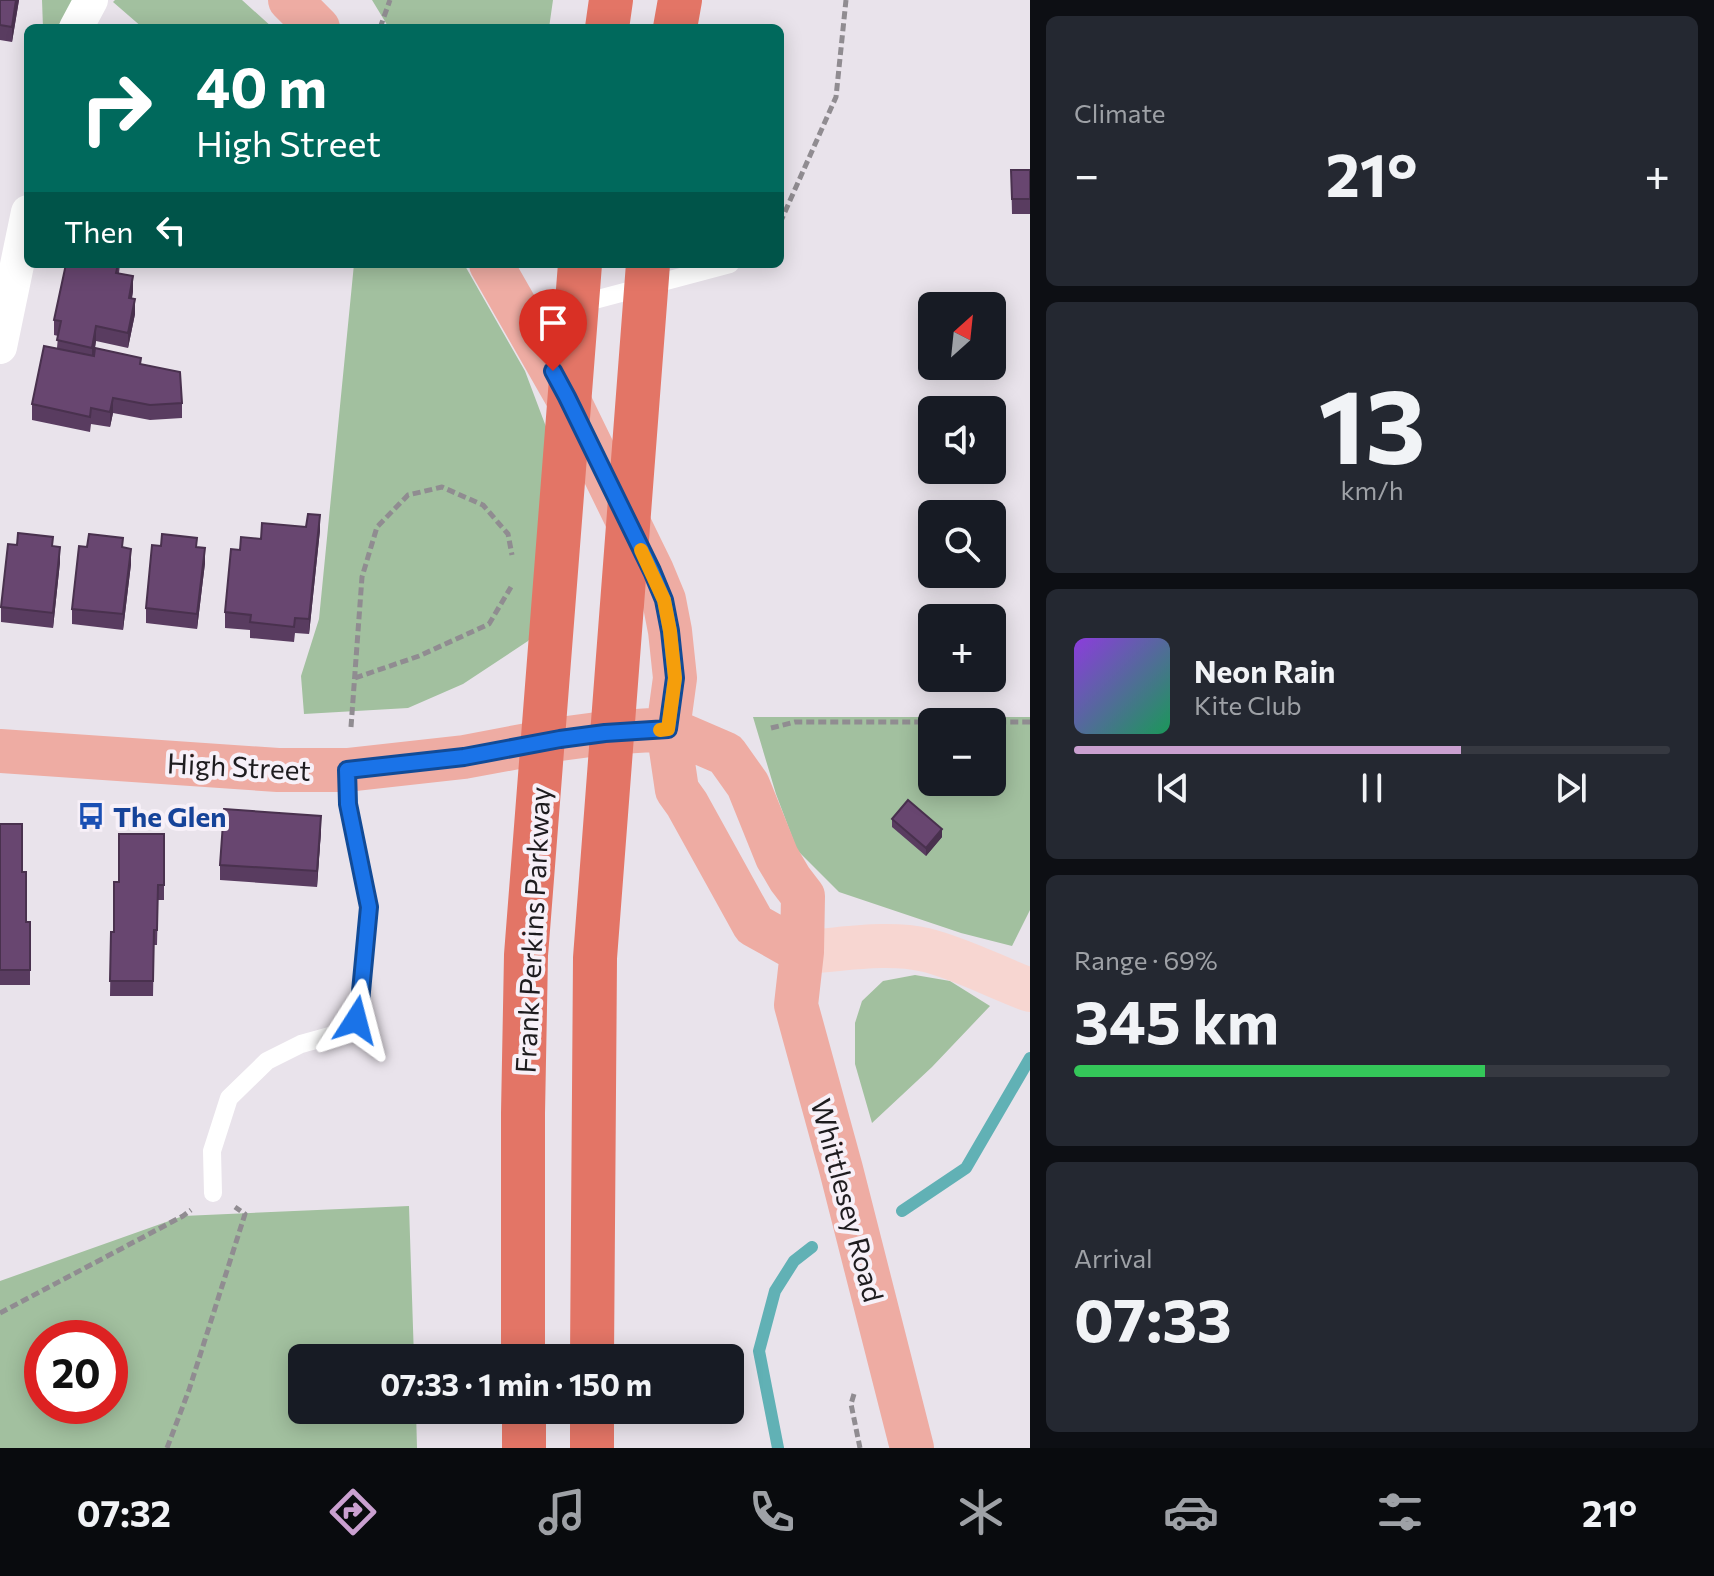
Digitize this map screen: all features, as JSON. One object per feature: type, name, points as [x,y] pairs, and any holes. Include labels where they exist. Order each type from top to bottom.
[{"type":"highway","points":[[608,24],[611,0]]},
{"type":"highway","points":[[676,24],[680,0]]},
{"type":"highway","name":"Frank Perkins Parkway","points":[[523,1344],[526,955],[580,268]]},
{"type":"highway","points":[[592,1344],[595,958],[648,268]]},
{"type":"highway","points":[[524,1424],[524,1448]]},
{"type":"highway","points":[[592,1424],[592,1448]]},
{"type":"main road","points":[[290,0],[314,24]]},
{"type":"main road","points":[[493,268],[567,397],[664,600],[675,678],[668,729],[677,790],[754,925],[802,952]]},
{"type":"main road","name":"High Street","points":[[0,751],[278,770],[347,770],[464,757],[605,733],[668,729]]},
{"type":"main road","name":"Whittlesey Road","points":[[668,729],[726,754],[748,785],[777,857],[803,896],[802,952],[796,1005],[912,1448]]},
{"type":"street","points":[[78,24],[91,0]]},
{"type":"street","points":[[0,347],[24,231]]},
{"type":"street","points":[[802,952],[893,946],[923,950],[1030,990]]},
{"type":"lane","points":[[523,319],[715,268]]},
{"type":"lane","points":[[213,1193],[212,1151],[229,1098],[267,1061],[301,1044],[337,1034],[356,1020],[369,907],[348,804],[347,770]]},
{"type":"path","points":[[381,24],[390,0]]},
{"type":"path","points":[[784,214],[836,97],[846,0]]},
{"type":"path","points":[[513,564],[508,534],[483,505],[442,487],[408,495],[377,527],[362,577],[355,678],[419,656],[489,624],[516,579]]},
{"type":"path","points":[[771,728],[795,722],[1030,722]]},
{"type":"path","points":[[0,1313],[183,1216],[213,1193],[245,1214],[189,1390],[167,1448]]},
{"type":"green space","points":[[42,0],[73,0],[59,24],[43,24]]},
{"type":"green space","points":[[242,0],[269,24],[138,24],[113,2]]},
{"type":"green space","points":[[372,0],[553,0],[550,24],[387,24]]},
{"type":"green space","points":[[354,268],[466,268],[525,371],[560,464],[565,597],[528,641],[463,684],[408,708],[304,714],[301,676],[319,619]]},
{"type":"green space","points":[[753,717],[918,717],[918,796],[1006,796],[1006,717],[1030,717],[1030,910],[1012,946],[961,933],[839,892],[797,850]]},
{"type":"green space","points":[[915,975],[950,981],[990,1006],[932,1067],[872,1123],[855,1064],[855,1023],[862,1001],[883,981]]},
{"type":"green space","points":[[409,1206],[414,1344],[288,1344],[288,1424],[416,1424],[417,1448],[0,1448],[0,1281],[183,1216]]},
{"type":"building","points":[[0,0],[16,0],[12,27],[0,25]]},
{"type":"building","points":[[1011,170],[1030,170],[1030,199],[1012,199]]},
{"type":"building","points":[[65,268],[117,268],[116,273],[133,276],[129,298],[135,299],[128,333],[96,326],[92,348],[57,340],[61,321],[54,320]]},
{"type":"building","points":[[44,346],[94,356],[95,348],[141,358],[140,364],[180,372],[182,403],[150,405],[113,398],[110,412],[91,408],[90,417],[32,404]]},
{"type":"building","points":[[308,514],[320,515],[309,619],[295,618],[294,627],[250,622],[251,615],[225,612],[231,549],[240,550],[241,537],[261,539],[262,523],[306,527]]},
{"type":"building","points":[[18,533],[53,537],[52,546],[60,547],[53,613],[1,607],[8,544],[17,545]]},
{"type":"building","points":[[89,534],[123,538],[122,547],[131,549],[123,614],[72,609],[79,546],[87,547]]},
{"type":"building","points":[[162,534],[197,538],[196,547],[205,548],[197,614],[146,608],[152,545],[161,546]]},
{"type":"building","points":[[908,800],[942,829],[926,848],[892,819]]},
{"type":"building","points":[[224,809],[321,816],[317,871],[220,865]]},
{"type":"building","points":[[0,824],[22,824],[26,922],[30,922],[30,970],[0,970]]},
{"type":"building","points":[[119,834],[164,834],[164,885],[158,885],[153,981],[110,981],[114,882],[119,882]]},
{"type":"waterway","points":[[902,1211],[966,1168],[1030,1058]]},
{"type":"waterway","points":[[778,1448],[759,1351],[775,1291],[794,1261],[812,1247]]},
{"type":"slow traffic","points":[[641,550],[664,600],[675,678],[668,729],[660,730]]},
{"type":"place","name":"The Glen","points":[[91,816]]},
{"type":"route","points":[[356,1020],[369,907],[348,804],[347,770],[464,757],[605,733],[668,729],[675,678],[664,600],[553,371]]}]
